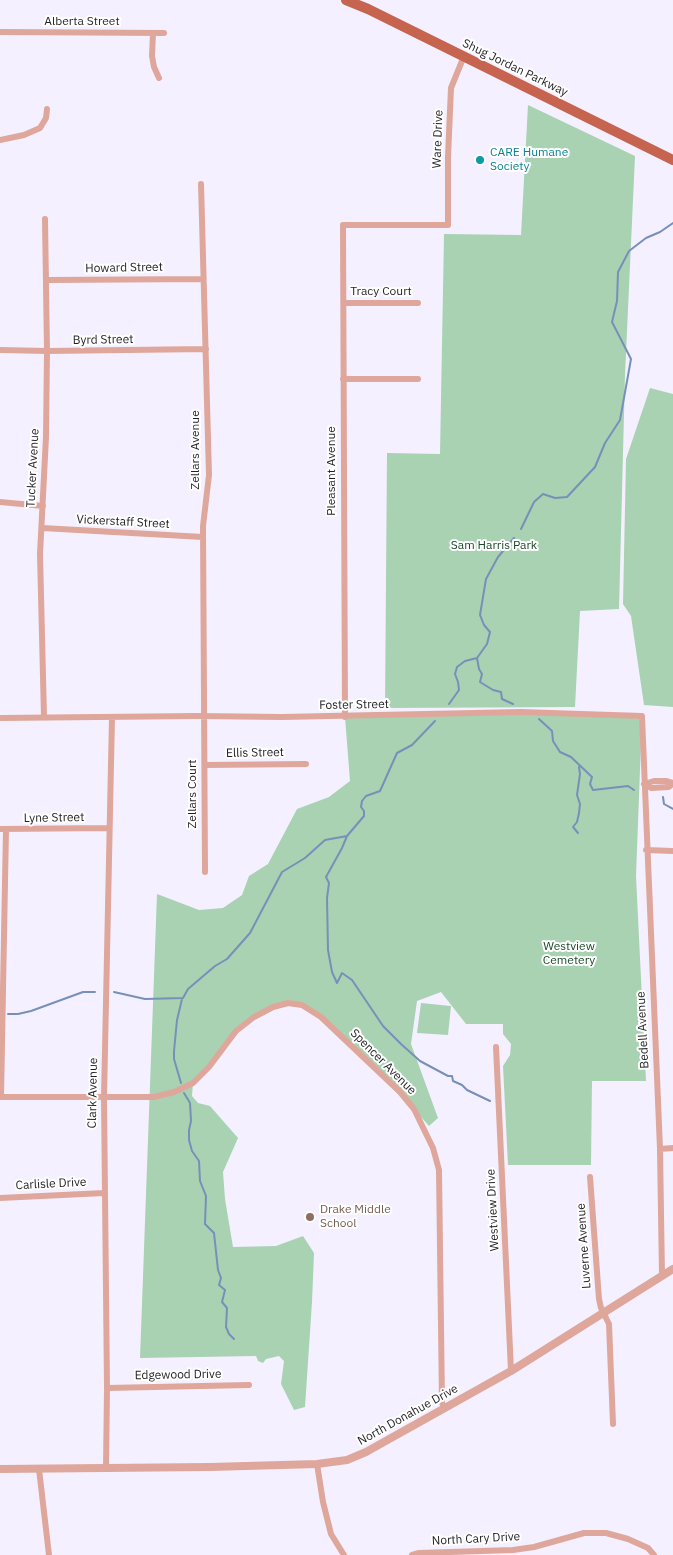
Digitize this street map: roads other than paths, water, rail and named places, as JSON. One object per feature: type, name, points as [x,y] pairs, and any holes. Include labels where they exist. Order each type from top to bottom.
[{"type":"main road","name":"Shug Jordan Parkway","points":[[346,0],[368,9],[673,160]]},
{"type":"street","name":"Alberta Street","points":[[0,32],[164,33]]},
{"type":"street","points":[[153,33],[152,56],[159,78]]},
{"type":"street","name":"Ware Drive","points":[[344,225],[448,225],[451,88],[464,56]]},
{"type":"street","points":[[0,140],[24,135],[40,128],[46,118],[47,109]]},
{"type":"street","name":"Zellars Avenue","points":[[201,184],[210,474],[203,537],[204,716]]},
{"type":"street","name":"Tucker Avenue","points":[[44,717],[40,554],[46,437],[45,219]]},
{"type":"street","name":"Pleasant Avenue","points":[[344,225],[345,716]]},
{"type":"street","name":"Howard Street","points":[[46,280],[203,279]]},
{"type":"street","name":"Tracy Court","points":[[344,303],[418,303]]},
{"type":"street","name":"Byrd Street","points":[[0,350],[206,350]]},
{"type":"street","points":[[343,379],[418,379]]},
{"type":"street","points":[[0,502],[42,506]]},
{"type":"street","name":"Vickerstaff Street","points":[[42,528],[203,537]]},
{"type":"street","name":"Foster Street","points":[[0,718],[345,716],[521,712],[642,716],[644,784]]},
{"type":"street","name":"Zellars Court","points":[[204,716],[205,872]]},
{"type":"street","name":"Clark Avenue","points":[[106,1469],[104,1097],[112,717]]},
{"type":"street","name":"Ellis Street","points":[[205,765],[306,764]]},
{"type":"street","points":[[644,784],[651,788],[669,787],[673,783]]},
{"type":"street","name":"Bedell Avenue","points":[[644,784],[660,1148],[662,1276]]},
{"type":"street","name":"Lyne Street","points":[[3,829],[109,828]]},
{"type":"street","points":[[1,1097],[3,829]]},
{"type":"street","points":[[646,850],[673,851]]},
{"type":"street","name":"Spencer Avenue","points":[[1,1097],[154,1097],[174,1092],[194,1083],[209,1067],[236,1030],[254,1017],[273,1007],[288,1003],[302,1005],[321,1017],[400,1092],[414,1109],[433,1148],[440,1170],[442,1404],[445,1408]]},
{"type":"street","name":"Westview Drive","points":[[496,1047],[511,1371]]},
{"type":"street","points":[[660,1148],[673,1148]]},
{"type":"street","name":"Luverne Avenue","points":[[590,1178],[599,1299],[609,1324],[613,1424]]},
{"type":"street","name":"Carlisle Drive","points":[[0,1198],[104,1193]]},
{"type":"street","name":"North Donahue Drive","points":[[1,1467],[106,1469],[317,1464],[347,1460],[366,1452],[511,1371],[673,1269]]},
{"type":"street","name":"Edgewood Drive","points":[[107,1388],[249,1385]]},
{"type":"street","points":[[317,1464],[322,1502],[331,1534],[344,1555]]},
{"type":"street","points":[[39,1469],[49,1555]]},
{"type":"street","name":"North Cary Drive","points":[[412,1555],[426,1553],[514,1552],[584,1533],[606,1533],[628,1538],[648,1548],[654,1555]]},
{"type":"waterway","points":[[521,529],[534,502],[543,494],[555,498],[567,497],[595,467],[605,443],[620,420],[631,359],[612,322],[617,301],[618,272],[629,251],[646,238],[660,232],[673,223]]},
{"type":"waterway","points":[[449,704],[459,690],[455,674],[457,667],[465,661],[477,658],[487,644],[490,632],[484,625],[480,615],[486,579],[498,557],[514,538]]},
{"type":"waterway","points":[[477,658],[482,674],[480,682],[493,690],[501,692],[502,699],[513,704]]},
{"type":"waterway","points":[[539,719],[552,731],[553,741],[560,752],[571,757],[592,777],[590,784],[593,790],[628,786],[634,790]]},
{"type":"waterway","points":[[435,721],[412,745],[397,753],[380,791],[366,796],[362,801],[361,807],[364,811],[364,816],[347,836],[326,877],[329,883],[327,898],[328,950],[332,972],[337,983],[342,973],[352,980],[383,1026],[401,1044],[420,1061],[448,1076],[452,1076],[453,1081],[490,1101]]},
{"type":"waterway","points":[[578,833],[573,827],[577,822],[580,804],[577,795],[579,767]]},
{"type":"waterway","points":[[663,797],[664,804],[673,809]]},
{"type":"waterway","points":[[114,992],[145,999],[183,998],[188,989],[215,966],[227,959],[250,933],[282,872],[305,858],[325,840],[347,836]]},
{"type":"waterway","points":[[8,1014],[31,1011],[83,992],[95,992]]},
{"type":"waterway","points":[[181,1083],[174,1059],[174,1051],[177,1020],[182,999]]},
{"type":"waterway","points":[[184,1093],[190,1103],[189,1140],[192,1151],[199,1161],[200,1181],[206,1196],[205,1224],[214,1233],[218,1270],[221,1278],[219,1285],[225,1290],[222,1302],[227,1308],[226,1327],[234,1339]]},
{"type":"place","name":"CARE Humane Society","points":[[480,160]]},
{"type":"place","name":"Drake Middle School","points":[[310,1217]]},
{"type":"park label","name":"Sam Harris Park","points":[[494,546]]},
{"type":"park label","name":"Westview Cemetery","points":[[569,954]]}]
